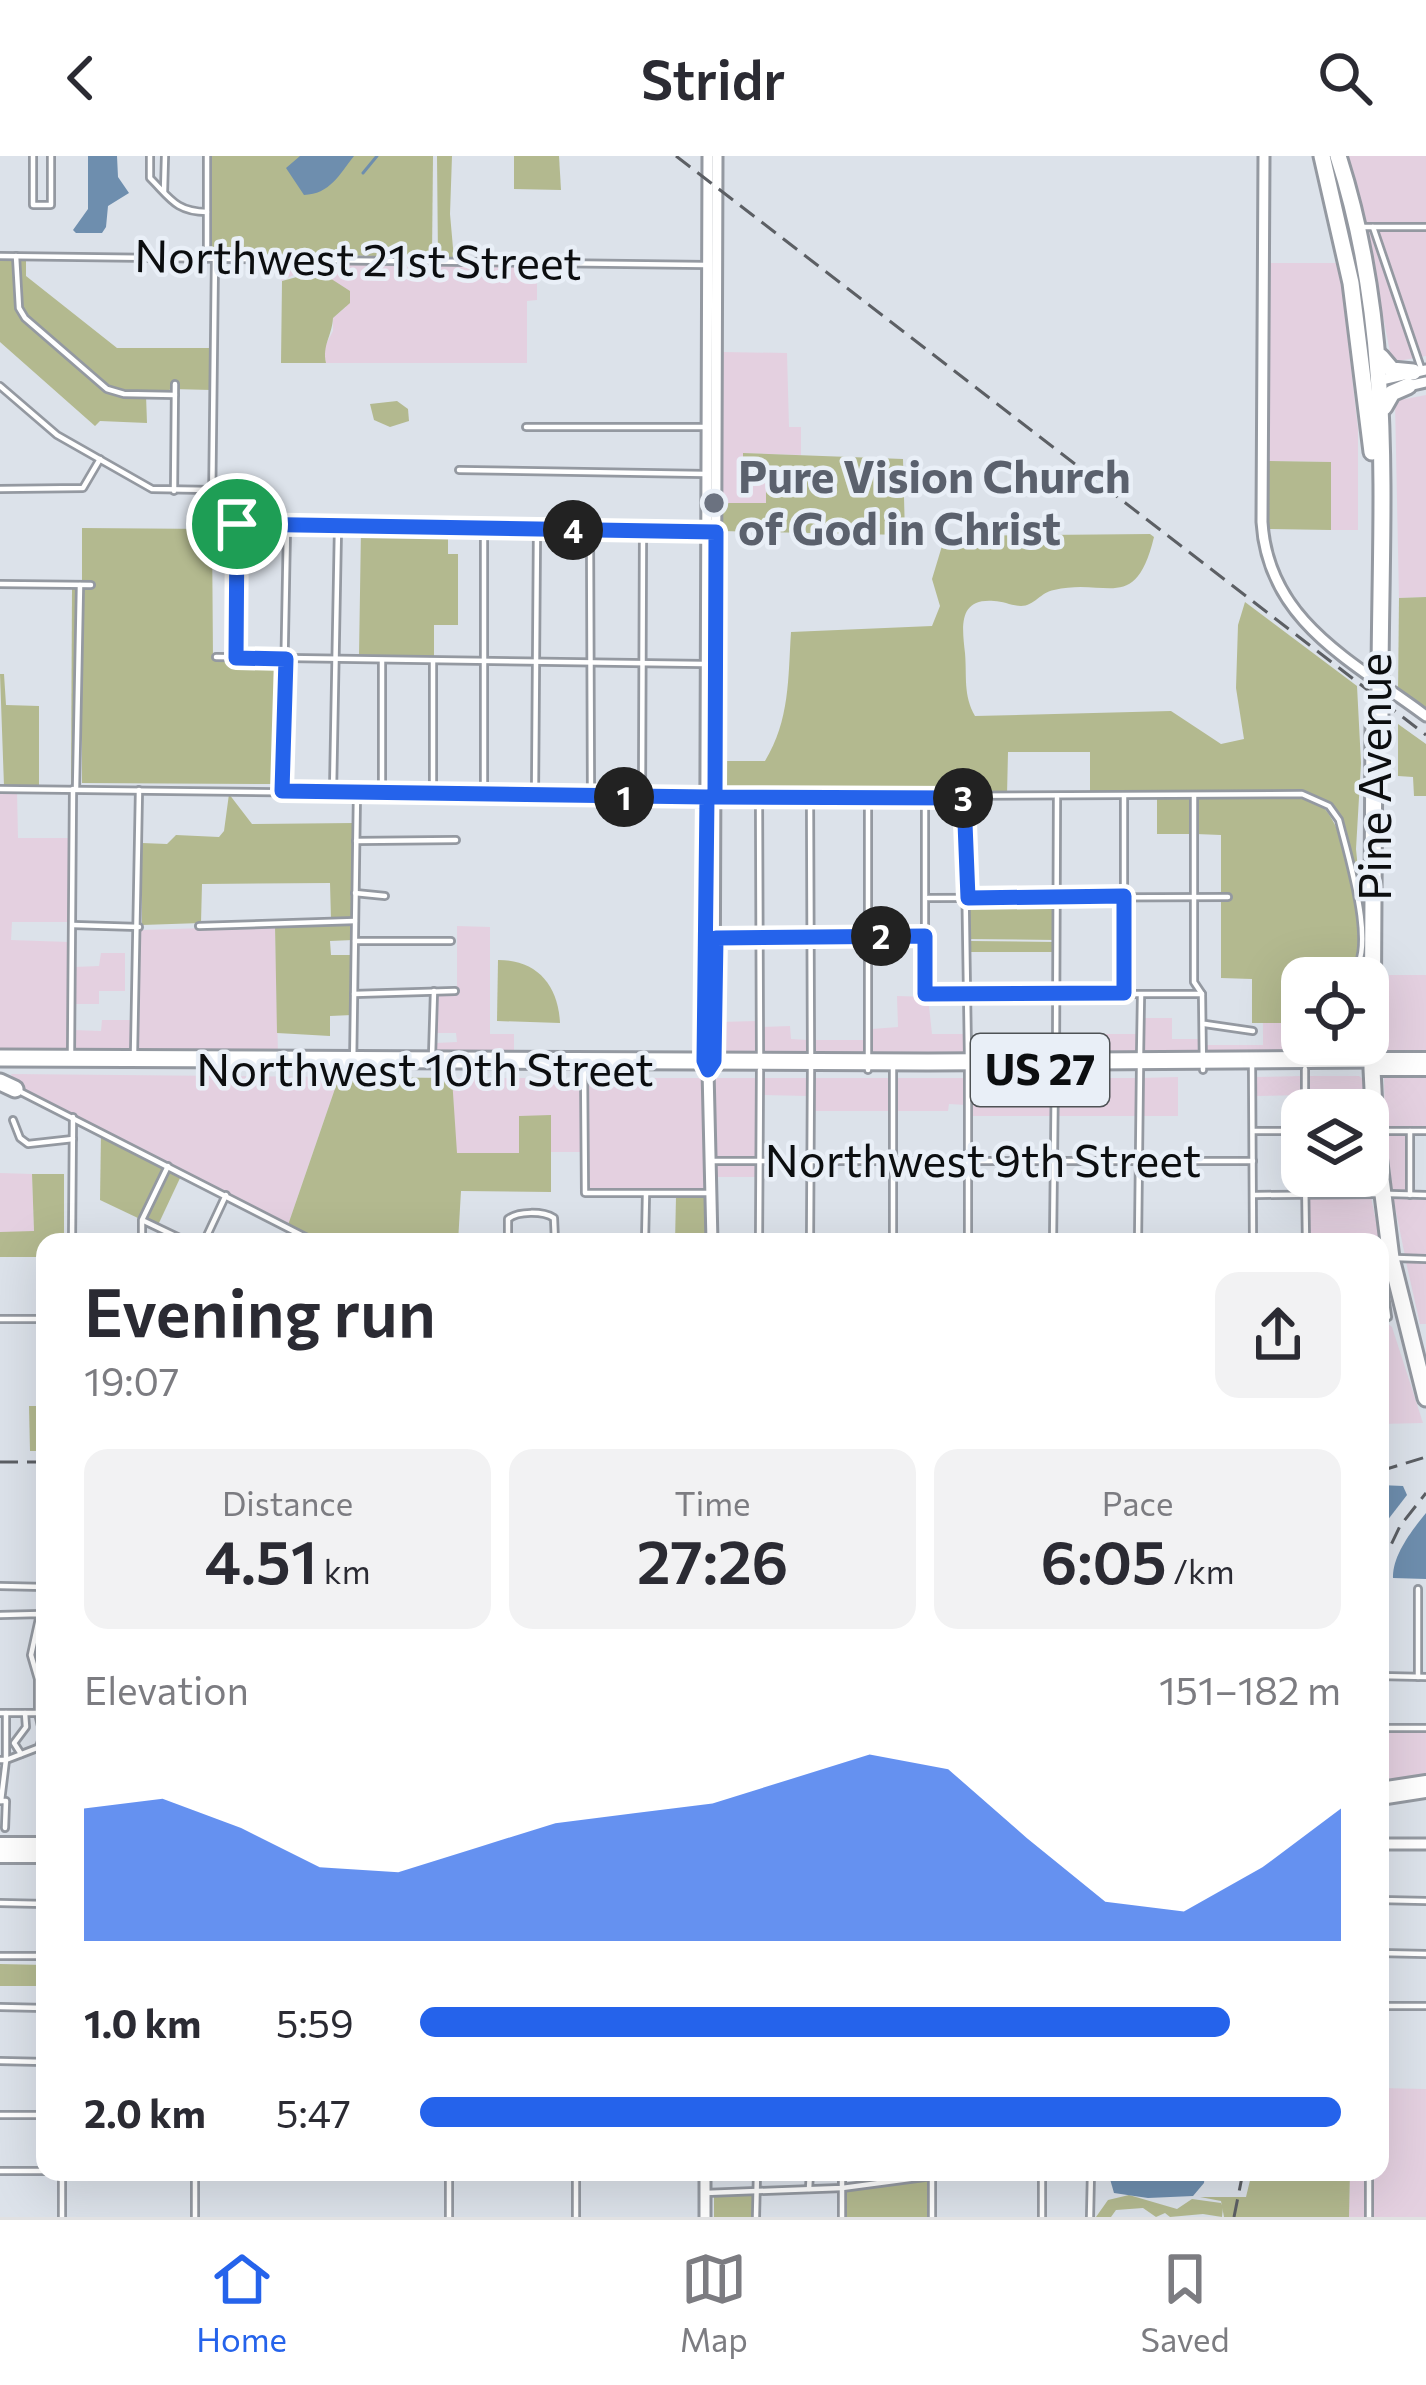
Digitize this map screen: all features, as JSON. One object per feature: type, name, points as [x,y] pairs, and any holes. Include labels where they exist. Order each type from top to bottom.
[{"type":"highway","name":"Pine Avenue","points":[[1322,156],[1381,416],[1377,473]]},
{"type":"highway","name":"Pine Avenue","points":[[1337,160],[1366,227],[1379,355],[1373,385],[1376,957]]},
{"type":"highway","points":[[1357,317],[1375,315]]},
{"type":"highway","points":[[1379,355],[1392,370],[1419,376]]},
{"type":"highway","points":[[1381,416],[1392,393],[1419,376]]},
{"type":"highway","name":"Northwest 10th Street","points":[[0,1058],[71,1064],[584,1066],[1252,1066],[1281,1061]]},
{"type":"highway","name":"Northwest 10th Street","points":[[353,1065],[432,1061],[456,1065]]},
{"type":"highway","name":"Northwest 10th Street","points":[[6,1078],[71,1064]]},
{"type":"highway","name":"Pine Avenue","points":[[1385,1197],[1387,1233]]},
{"type":"highway","name":"Pine Avenue","points":[[1389,1261],[1426,1377]]},
{"type":"highway","name":"Pine Avenue","points":[[1389,1262],[1426,1398]]},
{"type":"main road","points":[[712,1233],[713,156]]},
{"type":"main road","points":[[1264,156],[1264,542],[1282,596],[1300,618],[1426,716]]},
{"type":"main road","points":[[712,345],[708,427],[712,474]]},
{"type":"main road","points":[[1373,385],[1419,376]]},
{"type":"main road","points":[[709,1064],[716,938],[708,664],[712,531]]},
{"type":"main road","points":[[1389,1063],[1426,1059]]},
{"type":"main road","name":"Northwest 10th Street","points":[[1386,1065],[1426,1069]]},
{"type":"main road","points":[[1389,1792],[1426,1786]]},
{"type":"main road","points":[[0,1844],[36,1844]]},
{"type":"main road","points":[[1389,1844],[1426,1844]]},
{"type":"main road","points":[[0,1856],[36,1856]]},
{"type":"main road","points":[[705,2181],[705,2217]]},
{"type":"street","points":[[33,156],[33,205],[51,205],[51,156]]},
{"type":"street","points":[[150,156],[150,178],[164,192],[187,212],[207,212]]},
{"type":"street","points":[[164,192],[165,156]]},
{"type":"street","points":[[207,156],[212,490],[216,519],[222,524],[712,531]]},
{"type":"street","points":[[1419,376],[1366,227],[1426,227]]},
{"type":"street","name":"Northwest 21st Street","points":[[0,256],[712,265]]},
{"type":"street","points":[[16,256],[22,314],[64,353],[114,392],[176,395]]},
{"type":"street","points":[[174,491],[175,384]]},
{"type":"street","points":[[0,386],[58,435],[152,489],[212,490]]},
{"type":"street","points":[[0,403],[9,393]]},
{"type":"street","points":[[526,427],[708,427]]},
{"type":"street","points":[[0,489],[83,488],[100,459]]},
{"type":"street","points":[[458,470],[712,474]]},
{"type":"street","points":[[236,658],[237,524]]},
{"type":"street","points":[[282,791],[287,526]]},
{"type":"street","points":[[333,792],[338,526]]},
{"type":"street","points":[[484,528],[484,794]]},
{"type":"street","points":[[535,795],[537,528]]},
{"type":"street","points":[[590,530],[591,796]]},
{"type":"street","points":[[642,797],[643,531]]},
{"type":"street","points":[[0,584],[91,586]]},
{"type":"street","points":[[71,1064],[80,586]]},
{"type":"street","points":[[216,657],[708,664]]},
{"type":"street","points":[[382,659],[382,793]]},
{"type":"street","points":[[433,661],[433,794]]},
{"type":"street","points":[[0,789],[759,798],[1302,794],[1329,806],[1339,820],[1362,928],[1360,957]]},
{"type":"street","points":[[133,1064],[140,790]]},
{"type":"street","points":[[353,1065],[357,792]]},
{"type":"street","points":[[1194,795],[1194,982],[1202,994],[1203,1066]]},
{"type":"street","points":[[1124,796],[1124,993]]},
{"type":"street","points":[[868,797],[868,1066]]},
{"type":"street","points":[[1053,1233],[1057,797]]},
{"type":"street","points":[[759,798],[760,1233]]},
{"type":"street","points":[[810,798],[810,1233]]},
{"type":"street","points":[[925,798],[925,994],[1202,994]]},
{"type":"street","points":[[964,798],[968,1233]]},
{"type":"street","points":[[356,842],[456,839]]},
{"type":"street","points":[[356,893],[385,896]]},
{"type":"street","points":[[925,898],[1228,897]]},
{"type":"street","points":[[200,926],[355,921]]},
{"type":"street","points":[[71,925],[139,927]]},
{"type":"street","points":[[716,938],[925,936]]},
{"type":"street","points":[[355,941],[451,941]]},
{"type":"street","points":[[432,1061],[434,991]]},
{"type":"street","points":[[354,994],[455,991]]},
{"type":"street","points":[[1138,1233],[1141,993]]},
{"type":"street","points":[[1203,1024],[1253,1031]]},
{"type":"street","points":[[1203,1034],[1228,1028]]},
{"type":"street","points":[[584,1066],[585,1193],[712,1193]]},
{"type":"street","points":[[891,1233],[893,1066]]},
{"type":"street","points":[[1252,1066],[1253,1233]]},
{"type":"street","points":[[6,1078],[298,1233]]},
{"type":"street","points":[[72,1233],[73,1117]]},
{"type":"street","points":[[13,1120],[20,1138],[28,1144],[73,1139]]},
{"type":"street","name":"Northwest 9th Street","points":[[1253,1131],[1281,1131]]},
{"type":"street","points":[[1389,1131],[1426,1131]]},
{"type":"street","points":[[1410,1131],[1410,1195]]},
{"type":"street","name":"Northwest 9th Street","points":[[712,1161],[1253,1161]]},
{"type":"street","points":[[142,1233],[142,1220],[167,1166]]},
{"type":"street","points":[[646,1193],[646,1233]]},
{"type":"street","points":[[1389,1194],[1426,1195]]},
{"type":"street","points":[[208,1233],[226,1195]]},
{"type":"street","points":[[1253,1195],[1281,1196]]},
{"type":"street","points":[[1306,1197],[1306,1233]]},
{"type":"street","points":[[508,1233],[508,1219],[516,1214],[554,1218],[555,1233]]},
{"type":"street","points":[[142,1220],[169,1233]]},
{"type":"street","points":[[1389,1258],[1426,1259]]},
{"type":"street","points":[[0,1319],[36,1319]]},
{"type":"street","points":[[0,1586],[36,1586]]},
{"type":"street","points":[[1389,1676],[1422,1677],[1418,1589]]},
{"type":"street","points":[[0,1615],[36,1615]]},
{"type":"street","points":[[36,1633],[31,1655],[36,1672]]},
{"type":"street","points":[[5,1828],[6,1802],[0,1801],[3,1713],[36,1713]]},
{"type":"street","points":[[22,1756],[14,1743],[26,1727],[25,1713]]},
{"type":"street","points":[[26,1727],[36,1731]]},
{"type":"street","points":[[1389,1728],[1426,1728]]},
{"type":"street","points":[[3,1760],[36,1749]]},
{"type":"street","points":[[1389,1900],[1426,1901]]},
{"type":"street","points":[[0,1903],[36,1904]]},
{"type":"street","points":[[1389,1953],[1426,1954]]},
{"type":"street","points":[[0,1955],[36,1956]]},
{"type":"street","points":[[1389,2006],[1426,2006]]},
{"type":"street","points":[[0,2007],[36,2008]]},
{"type":"street","points":[[0,2061],[36,2062]]},
{"type":"street","points":[[0,2115],[36,2115]]},
{"type":"street","points":[[0,2171],[36,2171]]},
{"type":"street","points":[[62,2181],[62,2217]]},
{"type":"street","points":[[195,2181],[195,2217]]},
{"type":"street","points":[[448,2181],[449,2217]]},
{"type":"street","points":[[576,2181],[576,2217]]},
{"type":"street","points":[[756,2217],[758,2181]]},
{"type":"street","points":[[809,2181],[809,2189]]},
{"type":"street","points":[[842,2181],[842,2217]]},
{"type":"street","points":[[705,2193],[842,2188],[887,2181]]},
{"type":"street","points":[[932,2181],[932,2217]]},
{"type":"street","points":[[1042,2181],[1042,2217]]},
{"type":"street","points":[[1090,2217],[1091,2181]]},
{"type":"street","points":[[1369,2181],[1369,2217]]},
{"type":"shaded area","points":[[1348,156],[1426,156],[1426,225],[1365,225]]},
{"type":"shaded area","points":[[1366,230],[1372,230],[1415,358],[1392,362]]},
{"type":"shaded area","points":[[1377,230],[1426,230],[1426,356],[1419,357]]},
{"type":"shaded area","points":[[281,261],[537,265],[537,300],[527,301],[527,363],[326,363],[323,350],[333,331],[333,318],[346,307],[296,274],[281,281]]},
{"type":"shaded area","points":[[1265,263],[1339,263],[1358,429],[1358,530],[1331,530],[1330,462],[1265,461]]},
{"type":"shaded area","points":[[722,352],[787,353],[789,427],[801,427],[801,455],[744,453],[766,477],[766,503],[721,503]]},
{"type":"shaded area","points":[[1426,395],[1426,597],[1399,598],[1395,401]]},
{"type":"shaded area","points":[[0,791],[17,791],[18,838],[70,838],[69,922],[12,922],[11,940],[69,942],[69,1054],[0,1054]]},
{"type":"shaded area","points":[[275,926],[278,1055],[136,1054],[141,930]]},
{"type":"shaded area","points":[[457,926],[490,927],[490,1034],[514,1034],[514,1055],[435,1055],[436,1043],[457,1042],[456,1033],[436,1033],[436,993],[457,993]]},
{"type":"shaded area","points":[[101,953],[125,953],[125,991],[99,991],[99,1004],[74,1004],[74,1030],[101,1031],[102,1020],[133,1020],[131,1054],[73,1054],[74,967],[99,966]]},
{"type":"shaded area","points":[[1389,975],[1426,975],[1426,1056],[1390,1055]]},
{"type":"shaded area","points":[[897,996],[928,997],[932,1034],[966,1034],[966,1055],[870,1055],[872,1029],[898,1027]]},
{"type":"shaded area","points":[[1143,1018],[1172,1018],[1172,1039],[1201,1039],[1200,1056],[1142,1056]]},
{"type":"shaded area","points":[[757,1021],[758,1055],[720,1053],[720,1022]]},
{"type":"shaded area","points":[[1263,1023],[1281,1023],[1281,1055],[1205,1056],[1205,1045],[1263,1045]]},
{"type":"shaded area","points":[[790,1026],[791,1039],[808,1040],[809,1055],[762,1055],[762,1027]]},
{"type":"shaded area","points":[[1058,1034],[1138,1034],[1138,1056],[1058,1056]]},
{"type":"shaded area","points":[[813,1040],[865,1040],[865,1055],[813,1055]]},
{"type":"shaded area","points":[[11,1074],[339,1077],[288,1225],[16,1087]]},
{"type":"shaded area","points":[[1384,1074],[1426,1074],[1426,1129],[1389,1129],[1389,1089],[1384,1089]]},
{"type":"shaded area","points":[[1303,1076],[1303,1089],[1255,1096],[1254,1077]]},
{"type":"shaded area","points":[[1307,1076],[1359,1076],[1366,1082],[1366,1089],[1307,1089]]},
{"type":"shaded area","points":[[1178,1077],[1178,1116],[1141,1116],[1142,1078]]},
{"type":"shaded area","points":[[452,1078],[581,1078],[582,1152],[551,1152],[551,1116],[520,1116],[519,1153],[456,1153]]},
{"type":"shaded area","points":[[586,1078],[706,1078],[710,1190],[587,1191]]},
{"type":"shaded area","points":[[711,1078],[758,1078],[757,1158],[714,1158]]},
{"type":"shaded area","points":[[762,1078],[808,1078],[808,1096],[762,1095]]},
{"type":"shaded area","points":[[813,1078],[891,1078],[891,1111],[813,1111]]},
{"type":"shaded area","points":[[895,1078],[966,1078],[966,1105],[949,1104],[948,1111],[895,1111]]},
{"type":"shaded area","points":[[971,1078],[1053,1078],[1053,1116],[971,1116]]},
{"type":"shaded area","points":[[1058,1078],[1137,1078],[1137,1116],[1057,1116]]},
{"type":"shaded area","points":[[1389,1134],[1407,1134],[1407,1192],[1393,1192]]},
{"type":"shaded area","points":[[714,1163],[757,1163],[757,1177],[714,1177]]},
{"type":"shaded area","points":[[0,1173],[32,1174],[34,1232],[0,1232]]},
{"type":"shaded area","points":[[1371,1197],[1378,1233],[1308,1233],[1308,1198]]},
{"type":"shaded area","points":[[1393,1197],[1426,1197],[1426,1256],[1405,1256]]},
{"type":"shaded area","points":[[1406,1262],[1426,1262],[1426,1324],[1420,1324]]},
{"type":"shaded area","points":[[1389,1325],[1392,1327],[1423,1423],[1389,1424]]},
{"type":"shaded area","points":[[1389,1731],[1426,1731],[1426,1777],[1389,1779]]},
{"type":"shaded area","points":[[1389,2088],[1426,2089],[1426,2217],[1371,2217],[1371,2181],[1389,2181]]},
{"type":"shaded area","points":[[1350,2181],[1367,2181],[1367,2217],[1349,2217]]},
{"type":"green space","points":[[209,156],[433,156],[432,257],[210,253]]},
{"type":"green space","points":[[437,156],[452,156],[454,259],[438,258]]},
{"type":"green space","points":[[514,156],[559,156],[561,190],[514,189]]},
{"type":"green space","points":[[0,258],[26,259],[26,276],[117,348],[211,348],[211,390],[173,389],[146,395],[147,423],[100,421],[95,426],[0,342]]},
{"type":"green space","points":[[319,271],[350,291],[350,303],[333,318],[326,363],[281,363],[282,281]]},
{"type":"green space","points":[[397,401],[408,409],[409,421],[390,427],[374,420],[370,404]]},
{"type":"green space","points":[[743,453],[903,459],[905,535],[721,531],[721,503],[766,503],[766,478],[743,477]]},
{"type":"green space","points":[[1265,461],[1331,462],[1331,530],[1265,529]]},
{"type":"green space","points":[[82,528],[212,529],[213,660],[277,665],[277,784],[82,783]]},
{"type":"green space","points":[[361,529],[448,531],[448,554],[458,554],[458,625],[434,625],[434,658],[359,656]]},
{"type":"green space","points":[[945,536],[1154,537],[1146,561],[1128,585],[1073,587],[1045,593],[1026,605],[982,601],[968,609],[963,624],[966,685],[975,716],[1171,711],[1221,744],[1244,739],[1236,688],[1238,625],[1245,602],[1357,686],[1361,763],[1356,849],[1363,919],[1341,819],[1330,804],[1304,792],[1090,794],[1090,752],[1008,752],[1007,795],[720,795],[720,761],[765,761],[773,746],[786,698],[791,632],[932,626],[940,606],[932,579]]},
{"type":"green space","points":[[72,588],[78,588],[74,787],[71,787]]},
{"type":"green space","points":[[1426,597],[1426,713],[1398,692],[1399,598]]},
{"type":"green space","points":[[0,674],[4,674],[6,705],[39,706],[39,786],[4,786]]},
{"type":"green space","points":[[1398,724],[1426,744],[1426,796],[1414,796],[1413,777],[1398,776]]},
{"type":"green space","points":[[229,794],[252,824],[354,823],[353,919],[331,919],[330,883],[202,884],[201,923],[142,925],[142,843],[167,844],[176,835],[219,837]]},
{"type":"green space","points":[[1192,797],[1191,834],[1157,834],[1157,798]]},
{"type":"green space","points":[[1196,797],[1304,798],[1327,811],[1336,828],[1357,898],[1358,957],[1281,957],[1281,1023],[1252,1023],[1252,979],[1221,978],[1221,899],[1230,895],[1221,894],[1221,835],[1196,834]]},
{"type":"green space","points":[[1056,896],[1056,940],[968,939],[968,898]]},
{"type":"green space","points":[[353,924],[353,940],[330,941],[331,955],[352,955],[352,1015],[330,1016],[330,1036],[277,1033],[275,926]]},
{"type":"green space","points":[[970,941],[1054,942],[1053,952],[971,952]]},
{"type":"green space","points":[[498,960],[524,964],[543,977],[555,997],[560,1023],[497,1021]]},
{"type":"green space","points":[[339,1077],[452,1078],[457,1153],[519,1153],[519,1116],[551,1115],[551,1192],[461,1191],[459,1233],[303,1233],[288,1225]]},
{"type":"green space","points":[[101,1134],[164,1167],[140,1219],[100,1200]]},
{"type":"green space","points":[[169,1169],[181,1176],[158,1225],[145,1218]]},
{"type":"green space","points":[[32,1174],[64,1174],[64,1233],[36,1233],[36,1257],[0,1257],[0,1232],[34,1231]]},
{"type":"green space","points":[[676,1197],[705,1197],[705,1233],[675,1233]]},
{"type":"green space","points":[[29,1406],[36,1406],[36,1451],[30,1451]]},
{"type":"green space","points":[[0,1964],[36,1965],[36,1986],[0,1986]]},
{"type":"green space","points":[[930,2181],[930,2217],[844,2217],[844,2191]]},
{"type":"green space","points":[[1250,2181],[1350,2181],[1349,2217],[1224,2217],[1221,2201],[1200,2197],[1246,2197]]},
{"type":"green space","points":[[752,2194],[752,2217],[714,2217],[714,2195]]},
{"type":"green space","points":[[1129,2195],[1177,2209],[1192,2199],[1221,2203],[1222,2217],[1170,2217],[1165,2213],[1156,2217],[1143,2208],[1096,2217],[1108,2200]]},
{"type":"water","points":[[88,156],[117,156],[118,177],[129,193],[108,206],[102,233],[73,230],[88,209]]},
{"type":"water","points":[[300,156],[354,156],[327,187],[304,195],[286,168]]},
{"type":"water","points":[[1389,1485],[1403,1486],[1407,1495],[1389,1518]]},
{"type":"water","points":[[1426,1513],[1426,1579],[1393,1578],[1399,1552]]},
{"type":"water","points":[[1111,2181],[1204,2181],[1193,2196],[1148,2198],[1114,2193]]},
{"type":"waterway","points":[[363,173],[377,156]]},
{"type":"railway","points":[[676,156],[1426,735]]},
{"type":"railway","points":[[1389,1468],[1426,1457]]},
{"type":"railway","points":[[0,1462],[36,1462]]},
{"type":"railway","points":[[1389,1549],[1426,1493]]},
{"type":"railway","points":[[1234,2217],[1241,2181]]},
{"type":"place","name":"Pure Vision Church of God in Christ","points":[[714,503]]},
{"type":"route","points":[[237,524],[716,532],[715,797],[964,798],[968,898],[1124,896],[1124,993],[925,994],[925,936],[716,938],[714,1061],[708,1070],[704,1061],[707,797],[282,791],[286,659],[236,658],[237,524]]}]
